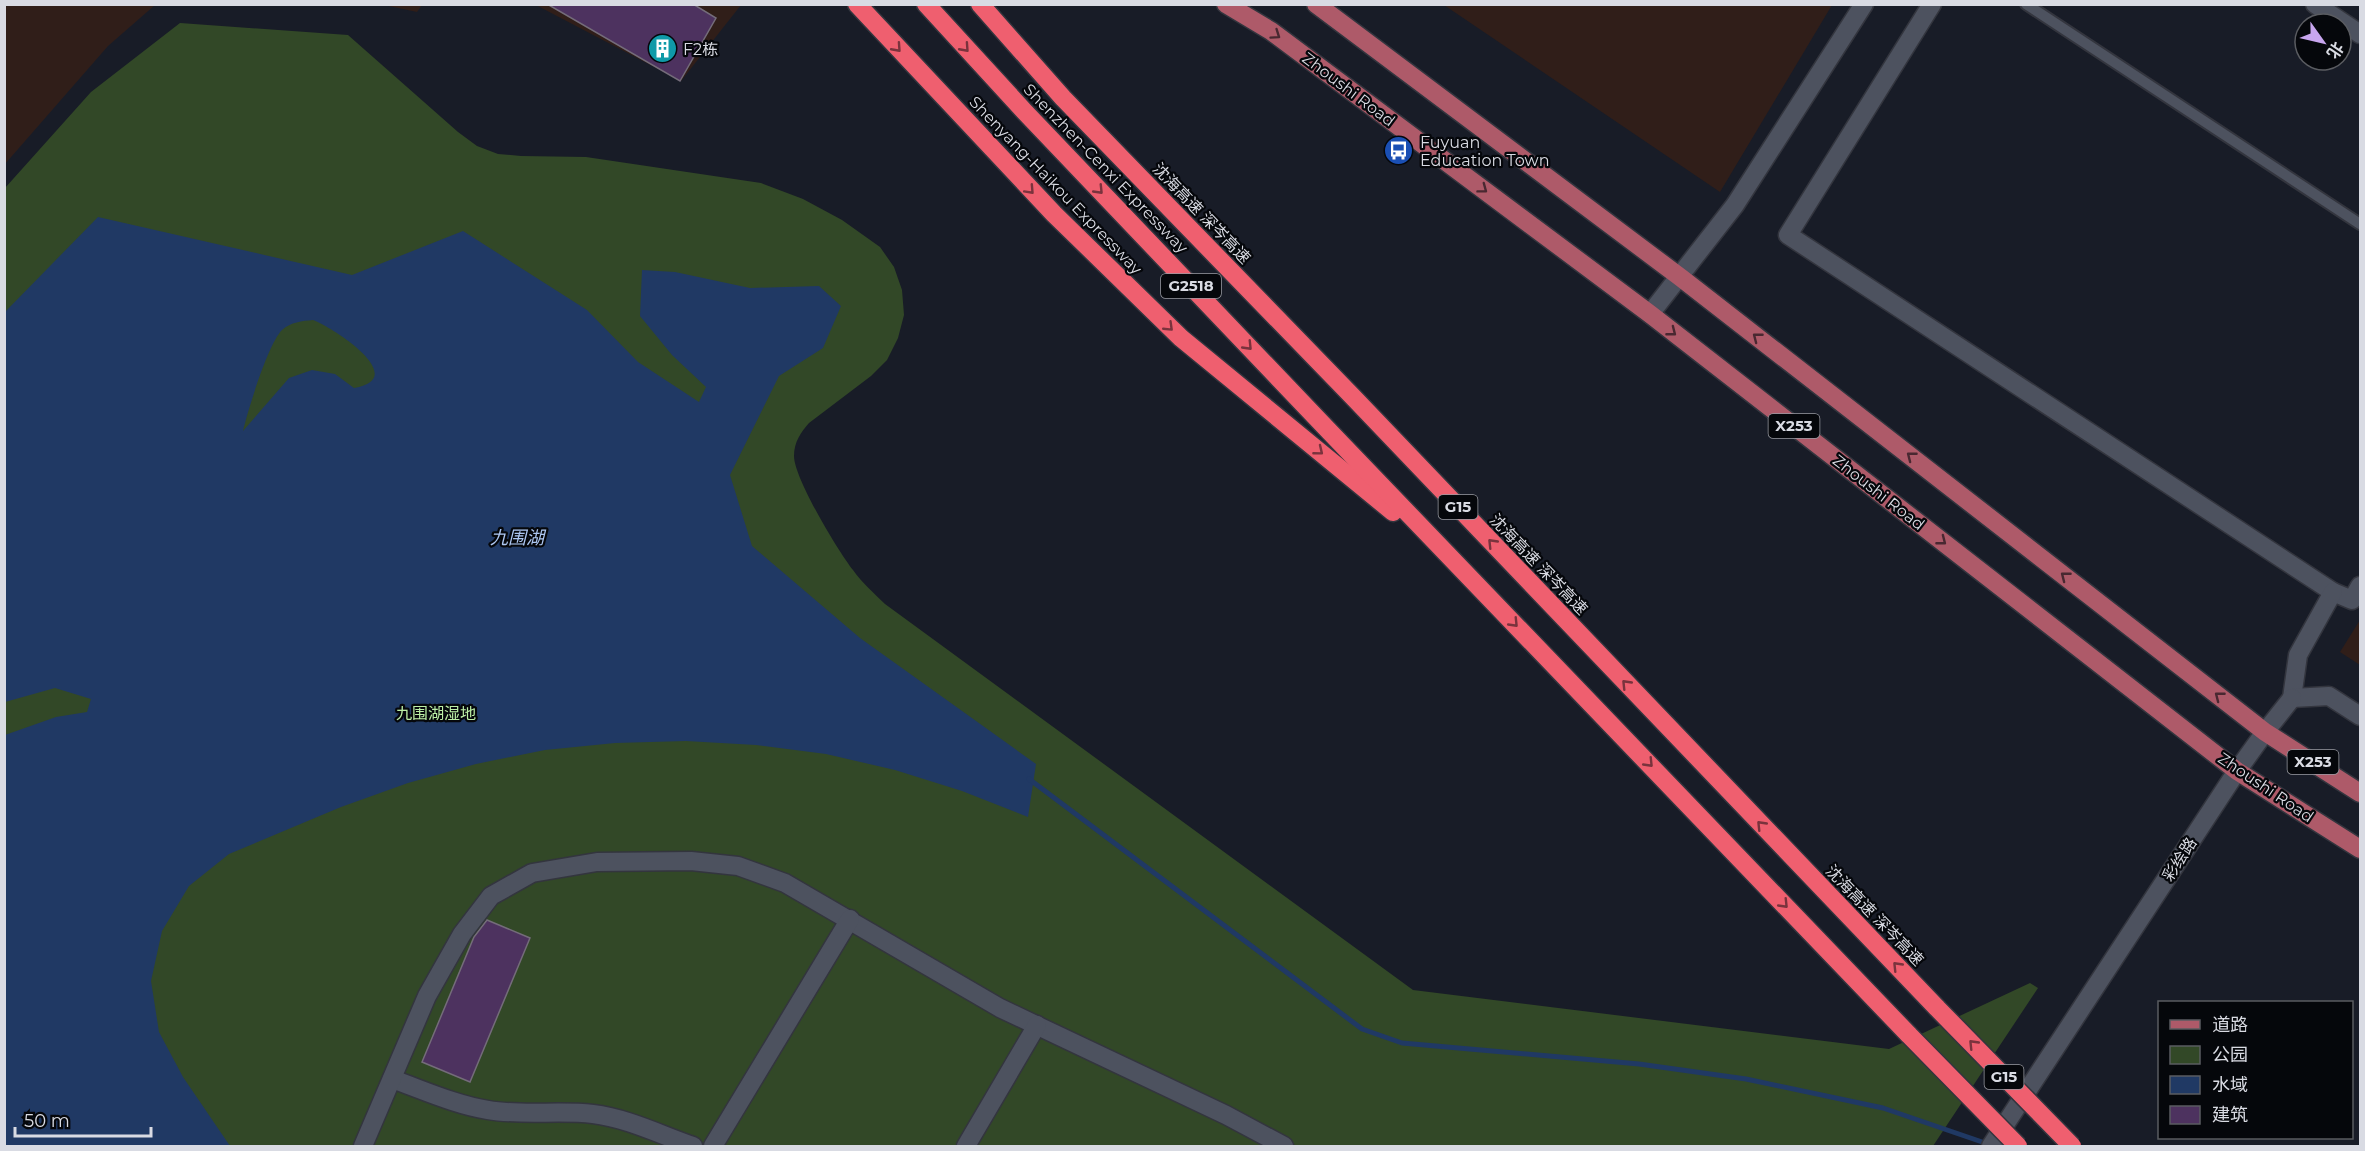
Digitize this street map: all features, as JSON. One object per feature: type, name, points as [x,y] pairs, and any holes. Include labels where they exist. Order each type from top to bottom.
[{"type":"highway","name":"Shenyang-Haikou Expressway","points":[[857,4],[1054,214],[1181,338],[1459,565]]},
{"type":"highway","name":"Shenzhen-Cenxi Expressway","points":[[926,4],[1032,120],[1459,565]]},
{"type":"highway","name":"沈海高速 深岑高速","points":[[980,4],[1063,98],[2072,1146]]},
{"type":"highway","name":"G15","points":[[1459,565],[2018,1146]]},
{"type":"main road","name":"Zhoushi Road","points":[[1226,4],[1271,31],[1650,314],[2237,771],[2361,849]]},
{"type":"main road","name":"X253","points":[[1316,4],[1680,277],[2265,732],[2361,792]]},
{"type":"street","points":[[1650,314],[1735,205],[1864,4]]},
{"type":"street","points":[[1932,4],[1788,235],[2333,592],[2352,600],[2361,586]]},
{"type":"street","points":[[2315,4],[2361,34]]},
{"type":"street","points":[[2333,592],[2298,655],[2292,698],[2329,696],[2361,716]]},
{"type":"street","name":"彩绘路","points":[[1994,1142],[2237,771],[2292,698]]},
{"type":"street","points":[[363,1146],[427,996],[462,934],[491,896],[532,873],[597,862],[691,861],[738,866],[785,883],[1000,1008],[1226,1115],[1277,1145]]},
{"type":"street","points":[[713,1146],[850,920]]},
{"type":"street","points":[[966,1146],[1037,1025]]},
{"type":"street","points":[[392,1079],[487,1110],[523,1114],[560,1111],[597,1114],[693,1146]]},
{"type":"lane","points":[[2026,4],[2361,224]]},
{"type":"shaded area","points":[[5,4],[155,5],[108,46],[5,164]]},
{"type":"shaded area","points":[[384,5],[422,5],[417,12]]},
{"type":"shaded area","name":"F2栋","points":[[536,5],[741,5],[681,81]]},
{"type":"shaded area","points":[[1444,5],[1832,5],[1720,192]]},
{"type":"shaded area","points":[[2360,620],[2360,665],[2340,652]]},
{"type":"green space","name":"九围湖湿地","points":[[180,23],[348,35],[477,146],[498,154],[586,157],[761,183],[803,199],[842,220],[880,247],[894,267],[902,290],[904,315],[898,338],[887,360],[871,376],[809,423],[798,438],[794,451],[796,466],[809,497],[846,561],[885,604],[1413,990],[1889,1049],[2030,983],[2038,988],[1933,1146],[5,1146],[5,188],[91,92]]},
{"type":"water","name":"九围湖","points":[[98,217],[352,275],[463,231],[587,310],[638,362],[699,402],[706,387],[672,355],[640,316],[642,270],[675,272],[750,288],[819,286],[841,306],[823,348],[779,376],[730,475],[752,546],[860,638],[1036,764],[1028,817],[962,791],[895,770],[826,754],[756,745],[686,741],[615,743],[545,750],[476,764],[408,783],[341,807],[229,854],[189,886],[162,931],[151,981],[159,1032],[183,1077],[230,1146],[5,1146],[5,735],[56,717],[87,712],[91,699],[55,688],[5,702],[5,312]],"holes":[[[313,320],[350,342],[372,364],[375,374],[370,382],[354,388],[335,374],[312,370],[289,378],[243,431],[265,363],[282,330],[293,324]]]},
{"type":"building","name":"F2栋","points":[[547,4],[693,4],[716,18],[680,81]]},
{"type":"building","points":[[487,920],[530,938],[470,1082],[422,1062],[474,937]]},
{"type":"waterway","points":[[1029,779],[1362,1029],[1402,1043],[1639,1064],[1746,1079],[1883,1108],[1988,1144]]},
{"type":"place","name":"F2栋","points":[[662,49]]},
{"type":"place","name":"Fuyuan Education Town","points":[[1399,151]]}]
